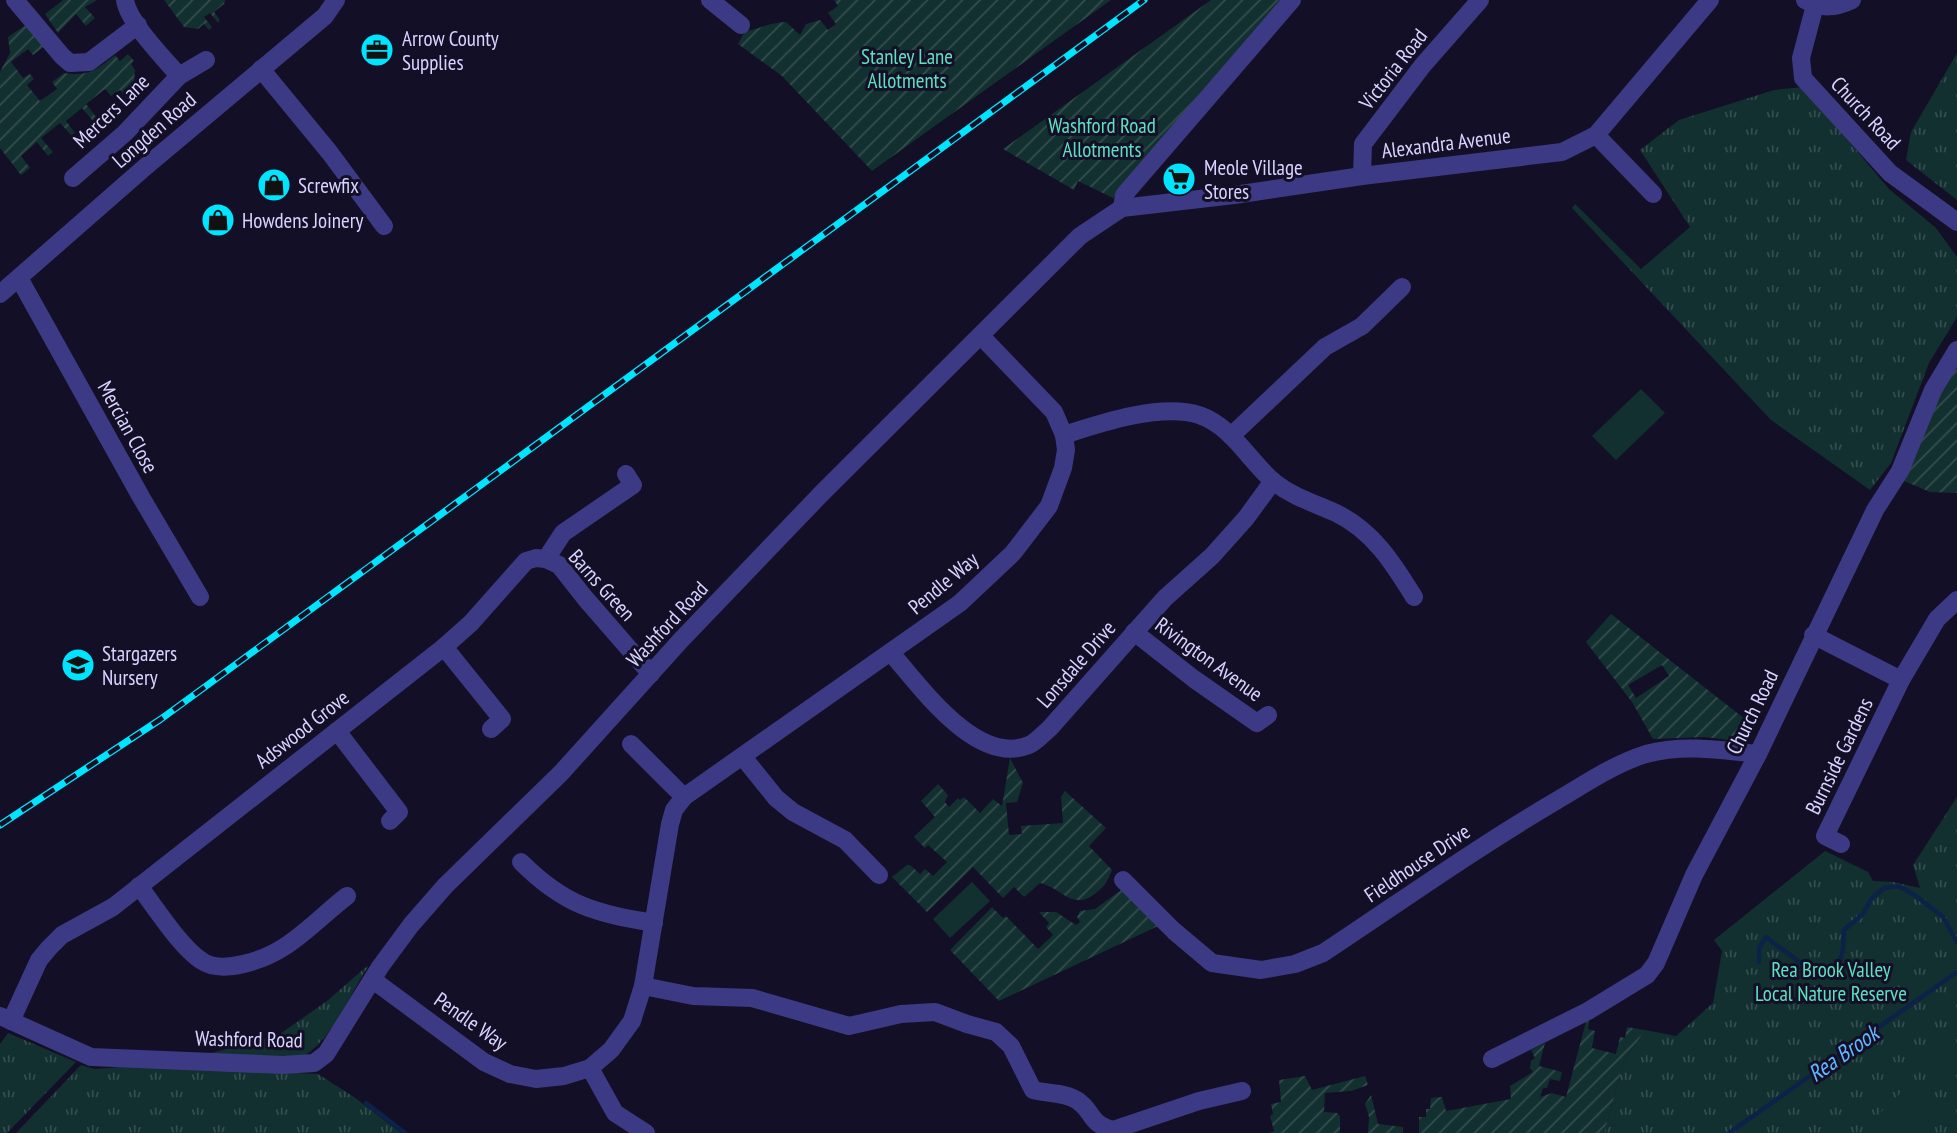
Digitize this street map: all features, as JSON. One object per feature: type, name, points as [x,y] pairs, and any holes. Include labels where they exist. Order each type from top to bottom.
[{"type":"street","points":[[15,0],[70,63],[89,62],[138,25]]},
{"type":"street","name":"Mercers Lane","points":[[125,0],[138,25],[179,76]]},
{"type":"street","name":"Longden Road","points":[[0,294],[326,16],[337,0]]},
{"type":"street","points":[[710,0],[741,24]]},
{"type":"street","name":"Washford Road","points":[[6,1018],[91,1057],[300,1065],[314,1063],[326,1054],[411,925],[445,886],[561,773],[831,484],[1080,236],[1122,208],[1124,195],[1292,0]]},
{"type":"street","name":"Victoria Road","points":[[1362,176],[1363,144],[1423,65],[1480,0]]},
{"type":"street","name":"Alexandra Avenue","points":[[1122,208],[1562,152],[1596,135],[1710,0]]},
{"type":"street","points":[[1810,3],[1832,7],[1852,0]]},
{"type":"street","name":"Church Road","points":[[1810,3],[1801,58],[1803,78],[1890,173],[1957,222]]},
{"type":"street","name":"Mercers Lane","points":[[73,178],[125,133],[179,76],[206,61]]},
{"type":"street","points":[[261,69],[330,153],[384,226]]},
{"type":"street","points":[[1596,135],[1653,194]]},
{"type":"street","name":"Mercian Close","points":[[19,278],[200,597]]},
{"type":"street","points":[[1231,436],[1325,347],[1363,326],[1399,295]]},
{"type":"street","points":[[981,336],[1054,412],[1064,435],[1112,421],[1161,412],[1200,415],[1231,436],[1273,481],[1296,496],[1338,514],[1365,532],[1384,551],[1393,575],[1414,597]]},
{"type":"street","name":"Church Road","points":[[1492,1059],[1582,1014],[1647,975],[1656,963],[1694,875],[1758,754],[1875,510],[1900,471],[1934,390],[1957,350]]},
{"type":"street","name":"Pendle Way","points":[[373,980],[484,1062],[510,1074],[536,1079],[564,1076],[590,1068],[611,1051],[632,1021],[643,986],[674,810],[684,797],[960,603],[1013,553],[1049,506],[1063,468],[1066,450],[1064,435]]},
{"type":"street","name":"Lonsdale Drive","points":[[891,653],[910,678],[978,740],[1002,749],[1031,745],[1050,728],[1166,598],[1212,556],[1246,518],[1273,481]]},
{"type":"street","points":[[546,559],[563,533],[634,484]]},
{"type":"street","name":"Barns Green","points":[[546,559],[559,565],[651,674]]},
{"type":"street","name":"Adswood Grove","points":[[6,1018],[39,960],[62,935],[113,907],[444,647],[471,623],[526,561],[546,559]]},
{"type":"street","name":"Burnside Gardens","points":[[1841,844],[1825,836],[1901,680],[1937,619],[1957,600]]},
{"type":"street","name":"Rivington Avenue","points":[[1134,632],[1258,724]]},
{"type":"street","points":[[1813,635],[1901,680]]},
{"type":"street","points":[[444,647],[503,719]]},
{"type":"street","points":[[337,731],[400,812]]},
{"type":"street","name":"Fieldhouse Drive","points":[[1123,880],[1174,931],[1212,962],[1261,970],[1295,964],[1323,953],[1502,833],[1619,765],[1647,754],[1676,749],[1701,748],[1758,754]]},
{"type":"street","points":[[636,756],[684,797]]},
{"type":"street","points":[[743,757],[776,798],[793,812],[845,840],[855,863],[879,875]]},
{"type":"street","points":[[521,862],[536,887],[578,906],[654,923]]},
{"type":"street","points":[[139,886],[188,949],[200,960],[220,968],[239,965],[284,947],[343,906]]},
{"type":"street","points":[[643,986],[693,996],[752,998],[849,1026],[901,1014],[936,1012],[996,1032],[1011,1046],[1033,1090],[1066,1095],[1080,1101],[1100,1126],[1113,1130],[1199,1101],[1242,1091]]},
{"type":"street","points":[[590,1068],[614,1113],[646,1133]]},
{"type":"green space","points":[[63,0],[97,0],[85,7],[95,18],[86,26],[76,14],[58,33],[45,14]]},
{"type":"green space","points":[[164,0],[225,0],[214,12],[220,20],[218,23],[210,13],[204,17],[212,27],[209,30],[204,24],[198,29],[184,27]]},
{"type":"green space","name":"Stanley Lane Allotments","points":[[834,0],[1111,0],[872,171],[782,76],[738,44],[745,31],[781,22],[786,22],[800,35],[806,24],[820,20],[828,30],[836,24],[828,13],[838,6]]},
{"type":"green space","name":"Washford Road Allotments","points":[[1211,0],[1281,0],[1113,198],[1078,181],[1074,190],[1003,149]]},
{"type":"green space","points":[[27,24],[45,46],[33,55],[28,49],[11,62],[23,78],[30,74],[34,79],[27,85],[40,101],[57,89],[52,82],[64,73],[79,74],[91,71],[115,55],[120,61],[128,54],[134,61],[131,64],[135,70],[134,83],[128,88],[133,94],[127,99],[120,90],[111,96],[105,89],[86,104],[97,118],[93,121],[82,108],[66,121],[75,133],[72,136],[60,123],[41,138],[53,152],[48,156],[37,142],[21,156],[30,168],[21,175],[0,148],[0,72],[10,53],[8,37]]},
{"type":"green space","points":[[1957,53],[1957,200],[1906,160],[1911,132]]},
{"type":"green space","points":[[1803,87],[1889,189],[1936,228],[1957,257],[1957,317],[1929,363],[1891,463],[1870,490],[1771,420],[1572,208],[1575,204],[1641,269],[1690,227],[1640,150],[1679,120],[1774,90]]},
{"type":"green space","points":[[1957,361],[1957,493],[1930,492],[1904,481],[1941,387]]},
{"type":"green space","points":[[1641,389],[1665,413],[1616,460],[1592,436]]},
{"type":"green space","points":[[1611,614],[1750,723],[1751,735],[1745,742],[1705,737],[1653,739],[1632,702],[1586,642]],"holes":[[[1662,665],[1669,676],[1636,698],[1628,685]]]},
{"type":"green space","points":[[1010,758],[1023,783],[1017,802],[1006,803],[1009,835],[1022,834],[1021,826],[1063,823],[1061,797],[1065,791],[1106,828],[1089,846],[1112,870],[1108,880],[1096,893],[1081,900],[1074,900],[1040,883],[1024,897],[1014,887],[1003,898],[973,867],[927,912],[892,877],[907,865],[920,874],[925,869],[933,876],[947,862],[928,845],[925,848],[914,837],[935,817],[921,801],[938,784],[948,795],[945,802],[949,807],[958,798],[960,800],[964,797],[980,813],[993,799],[1002,806]]},
{"type":"green space","name":"Rea Brook Valley Local Nature Reserve","points":[[1957,797],[1957,1133],[1604,1133],[1624,1061],[1645,1030],[1676,1036],[1713,1003],[1722,951],[1714,940],[1825,851],[1868,872],[1873,881],[1920,888],[1913,865]]},
{"type":"green space","points":[[972,882],[990,901],[950,938],[933,919]]},
{"type":"green space","points":[[1121,890],[1158,926],[999,1001],[950,950],[992,907],[1003,918],[1006,916],[1038,949],[1053,935],[1046,927],[1049,923],[1039,912],[1056,912],[1076,925],[1080,922],[1077,917],[1080,911],[1095,909]]},
{"type":"green space","points":[[367,966],[330,1030],[311,1051],[300,1058],[210,1056],[211,1053],[277,1036],[327,1001]]},
{"type":"green space","points":[[1590,1016],[1588,1029],[1595,1031],[1592,1048],[1616,1054],[1620,1037],[1625,1038],[1627,1027],[1645,1030],[1624,1061],[1604,1133],[1419,1133],[1419,1117],[1426,1117],[1431,1098],[1442,1097],[1446,1111],[1511,1099],[1510,1086],[1533,1072],[1530,1068],[1531,1061],[1535,1058],[1531,1050],[1545,1043],[1539,1066],[1562,1072],[1560,1081],[1550,1079],[1540,1097],[1552,1093],[1566,1097],[1587,1018]]},
{"type":"green space","points":[[8,1033],[76,1062],[7,1133],[0,1133],[0,1044]]},
{"type":"green space","points":[[1942,1054],[1951,1058],[1955,1067],[1951,1076],[1942,1080],[1933,1076],[1929,1067],[1933,1058]]},
{"type":"green space","points":[[81,1065],[95,1069],[132,1066],[318,1074],[354,1097],[401,1133],[16,1133]]},
{"type":"green space","points":[[1305,1076],[1312,1090],[1365,1076],[1368,1085],[1351,1091],[1325,1093],[1324,1112],[1337,1113],[1340,1116],[1340,1133],[1269,1133],[1274,1131],[1270,1116],[1273,1114],[1271,1104],[1281,1102],[1279,1080]]},
{"type":"green space","points":[[1914,1080],[1937,1105],[1907,1133],[1891,1133],[1876,1117]]},
{"type":"green space","points":[[1371,1095],[1378,1124],[1403,1127],[1403,1133],[1368,1133],[1369,1117],[1365,1104]]},
{"type":"waterway","points":[[1759,962],[1759,948],[1766,937],[1817,972],[1833,966],[1841,958],[1844,930],[1862,915],[1872,898],[1884,888],[1899,886],[1943,917],[1957,942]]},
{"type":"waterway","name":"Rea Brook","points":[[1729,1133],[1957,972]]},
{"type":"waterway","points":[[366,1103],[405,1133]]},
{"type":"railway","points":[[0,825],[161,719],[1144,0]]},
{"type":"place","name":"Arrow County Supplies","points":[[377,50]]},
{"type":"place","name":"Meole Village Stores","points":[[1179,179]]},
{"type":"place","name":"Screwfix","points":[[274,185]]},
{"type":"place","name":"Howdens Joinery","points":[[218,220]]},
{"type":"place","name":"Stargazers Nursery","points":[[78,665]]}]
